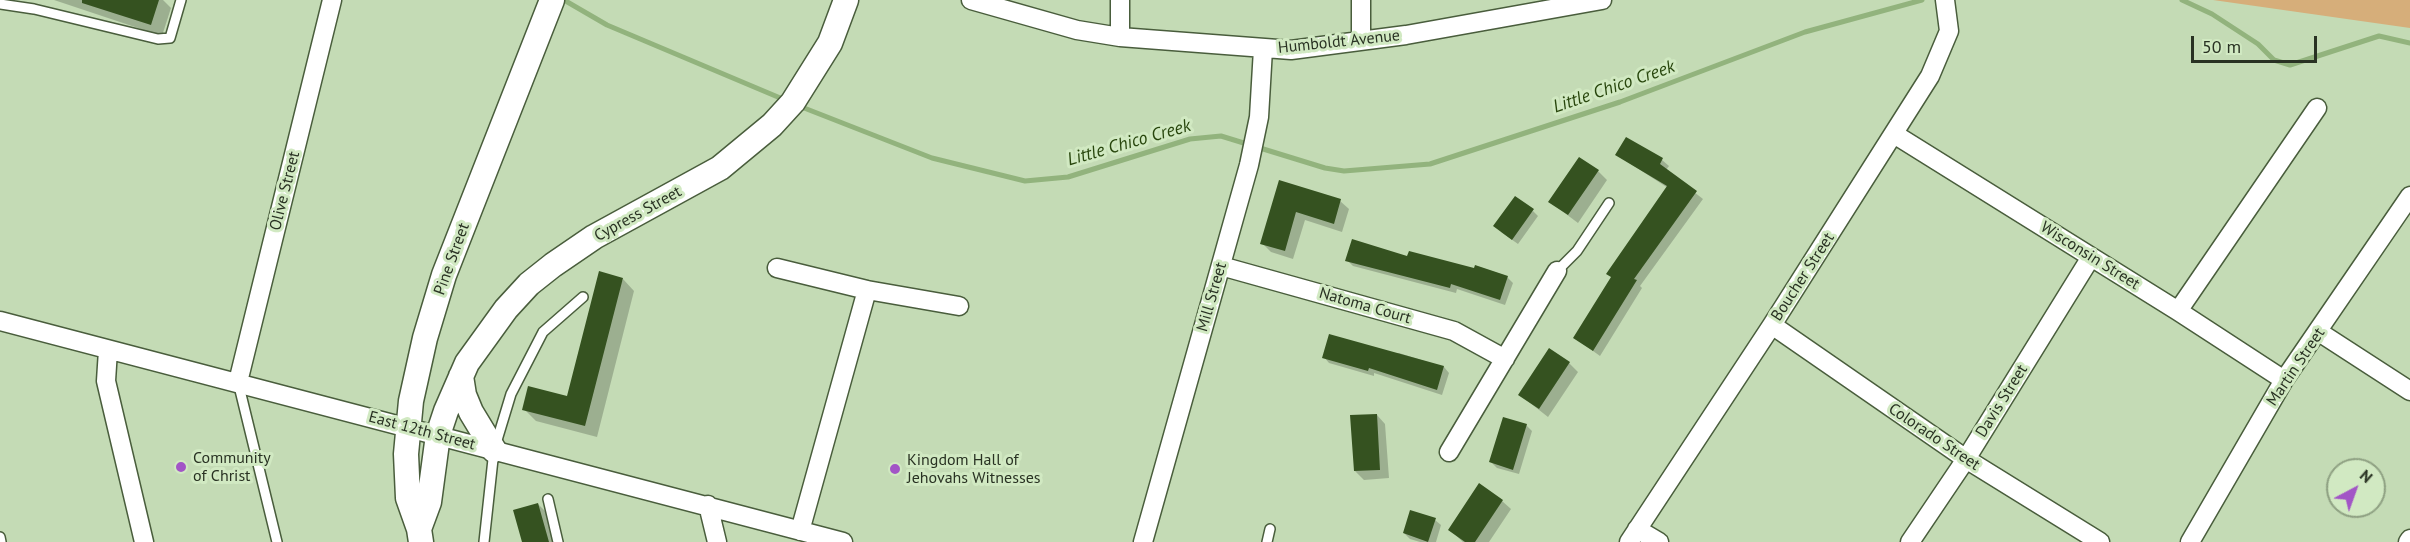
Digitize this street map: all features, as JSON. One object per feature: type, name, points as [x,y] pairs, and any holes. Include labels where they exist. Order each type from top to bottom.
[{"type":"street","name":"Olive Street","points":[[238,382],[332,0]]},
{"type":"street","name":"Cypress Street","points":[[420,535],[429,502],[438,435],[461,376],[483,338],[506,309],[545,271],[594,237],[720,168],[772,125],[810,76],[830,43],[846,0]]},
{"type":"street","name":"Humboldt Avenue","points":[[971,0],[1077,30],[1120,37],[1291,50],[1406,35],[1600,0]]},
{"type":"street","points":[[1120,0],[1120,37]]},
{"type":"street","points":[[1361,0],[1361,41]]},
{"type":"street","name":"Boucher Street","points":[[1633,535],[1772,325],[1930,76],[1949,31],[1945,0]]},
{"type":"street","name":"Pine Street","points":[[420,535],[408,498],[407,427],[425,338],[444,275],[548,10]]},
{"type":"street","name":"Mill Street","points":[[1143,542],[1249,165],[1259,117],[1263,49]]},
{"type":"street","points":[[2178,310],[2317,108]]},
{"type":"street","name":"Wisconsin Street","points":[[1894,134],[2178,310],[2284,380]]},
{"type":"street","name":"Martin Street","points":[[2190,542],[2284,380],[2410,196]]},
{"type":"street","name":"Davis Street","points":[[1910,542],[1966,459],[2091,257]]},
{"type":"street","name":"Natoma Court","points":[[1221,266],[1454,331],[1504,359]]},
{"type":"street","points":[[777,268],[867,290],[959,306]]},
{"type":"street","points":[[1449,452],[1557,271]]},
{"type":"street","points":[[800,531],[867,290]]},
{"type":"street","name":"East 12th Street","points":[[0,321],[843,542]]},
{"type":"street","name":"Colorado Street","points":[[1772,325],[1966,459],[2100,542]]},
{"type":"street","points":[[2319,332],[2410,391]]},
{"type":"street","points":[[108,350],[106,381],[144,542]]},
{"type":"street","points":[[461,376],[467,403],[494,450]]},
{"type":"street","points":[[708,505],[717,542]]},
{"type":"street","points":[[1633,535],[1659,542]]},
{"type":"lane","points":[[0,4],[34,9],[158,39],[170,38],[181,0]]},
{"type":"lane","points":[[1557,271],[1577,250],[1609,203]]},
{"type":"lane","points":[[484,542],[494,450],[511,394],[543,332],[583,297]]},
{"type":"lane","points":[[238,382],[277,542]]},
{"type":"lane","points":[[548,499],[558,542]]},
{"type":"lane","points":[[1267,542],[1270,529]]},
{"type":"lane","points":[[0,537],[1,542]]},
{"type":"shaded area","points":[[2213,0],[2410,0],[2410,28]]},
{"type":"building","points":[[82,0],[159,0],[151,25],[82,3]]},
{"type":"building","points":[[1626,137],[1663,158],[1660,164],[1697,191],[1634,279],[1637,280],[1593,351],[1573,338],[1611,277],[1606,274],[1667,186],[1615,155]]},
{"type":"building","points":[[1579,157],[1599,170],[1568,215],[1548,202]]},
{"type":"building","points":[[1279,180],[1341,199],[1334,224],[1296,212],[1285,251],[1260,244]]},
{"type":"building","points":[[1515,196],[1534,209],[1512,240],[1493,226]]},
{"type":"building","points":[[1352,239],[1407,256],[1409,251],[1474,268],[1475,265],[1508,276],[1500,300],[1451,284],[1450,288],[1345,261]]},
{"type":"building","points":[[599,271],[623,278],[585,426],[522,410],[528,386],[567,396]]},
{"type":"building","points":[[1329,334],[1444,366],[1437,390],[1369,368],[1368,371],[1322,358]]},
{"type":"building","points":[[1549,348],[1570,362],[1539,409],[1518,395]]},
{"type":"building","points":[[1377,414],[1380,470],[1354,471],[1350,415]]},
{"type":"building","points":[[1503,417],[1527,424],[1513,470],[1489,462]]},
{"type":"building","points":[[1479,483],[1503,500],[1475,542],[1465,542],[1448,530]]},
{"type":"building","points":[[538,503],[549,542],[522,542],[513,510]]},
{"type":"building","points":[[1410,510],[1436,518],[1428,542],[1403,533]]},
{"type":"waterway","name":"Little Chico Creek","points":[[564,0],[607,25],[785,100]]},
{"type":"waterway","name":"Little Chico Creek","points":[[799,106],[932,158],[1025,181],[1068,177],[1190,139],[1221,136],[1325,168],[1344,171],[1430,164],[1620,102],[1805,32],[1922,0]]},
{"type":"waterway","name":"Little Chico Creek","points":[[2182,0],[2212,14],[2258,44],[2274,60],[2290,65],[2379,36],[2410,43]]},
{"type":"place","name":"Community of Christ","points":[[181,467]]},
{"type":"place","name":"Kingdom Hall of Jehovahs Witnesses","points":[[895,469]]}]
